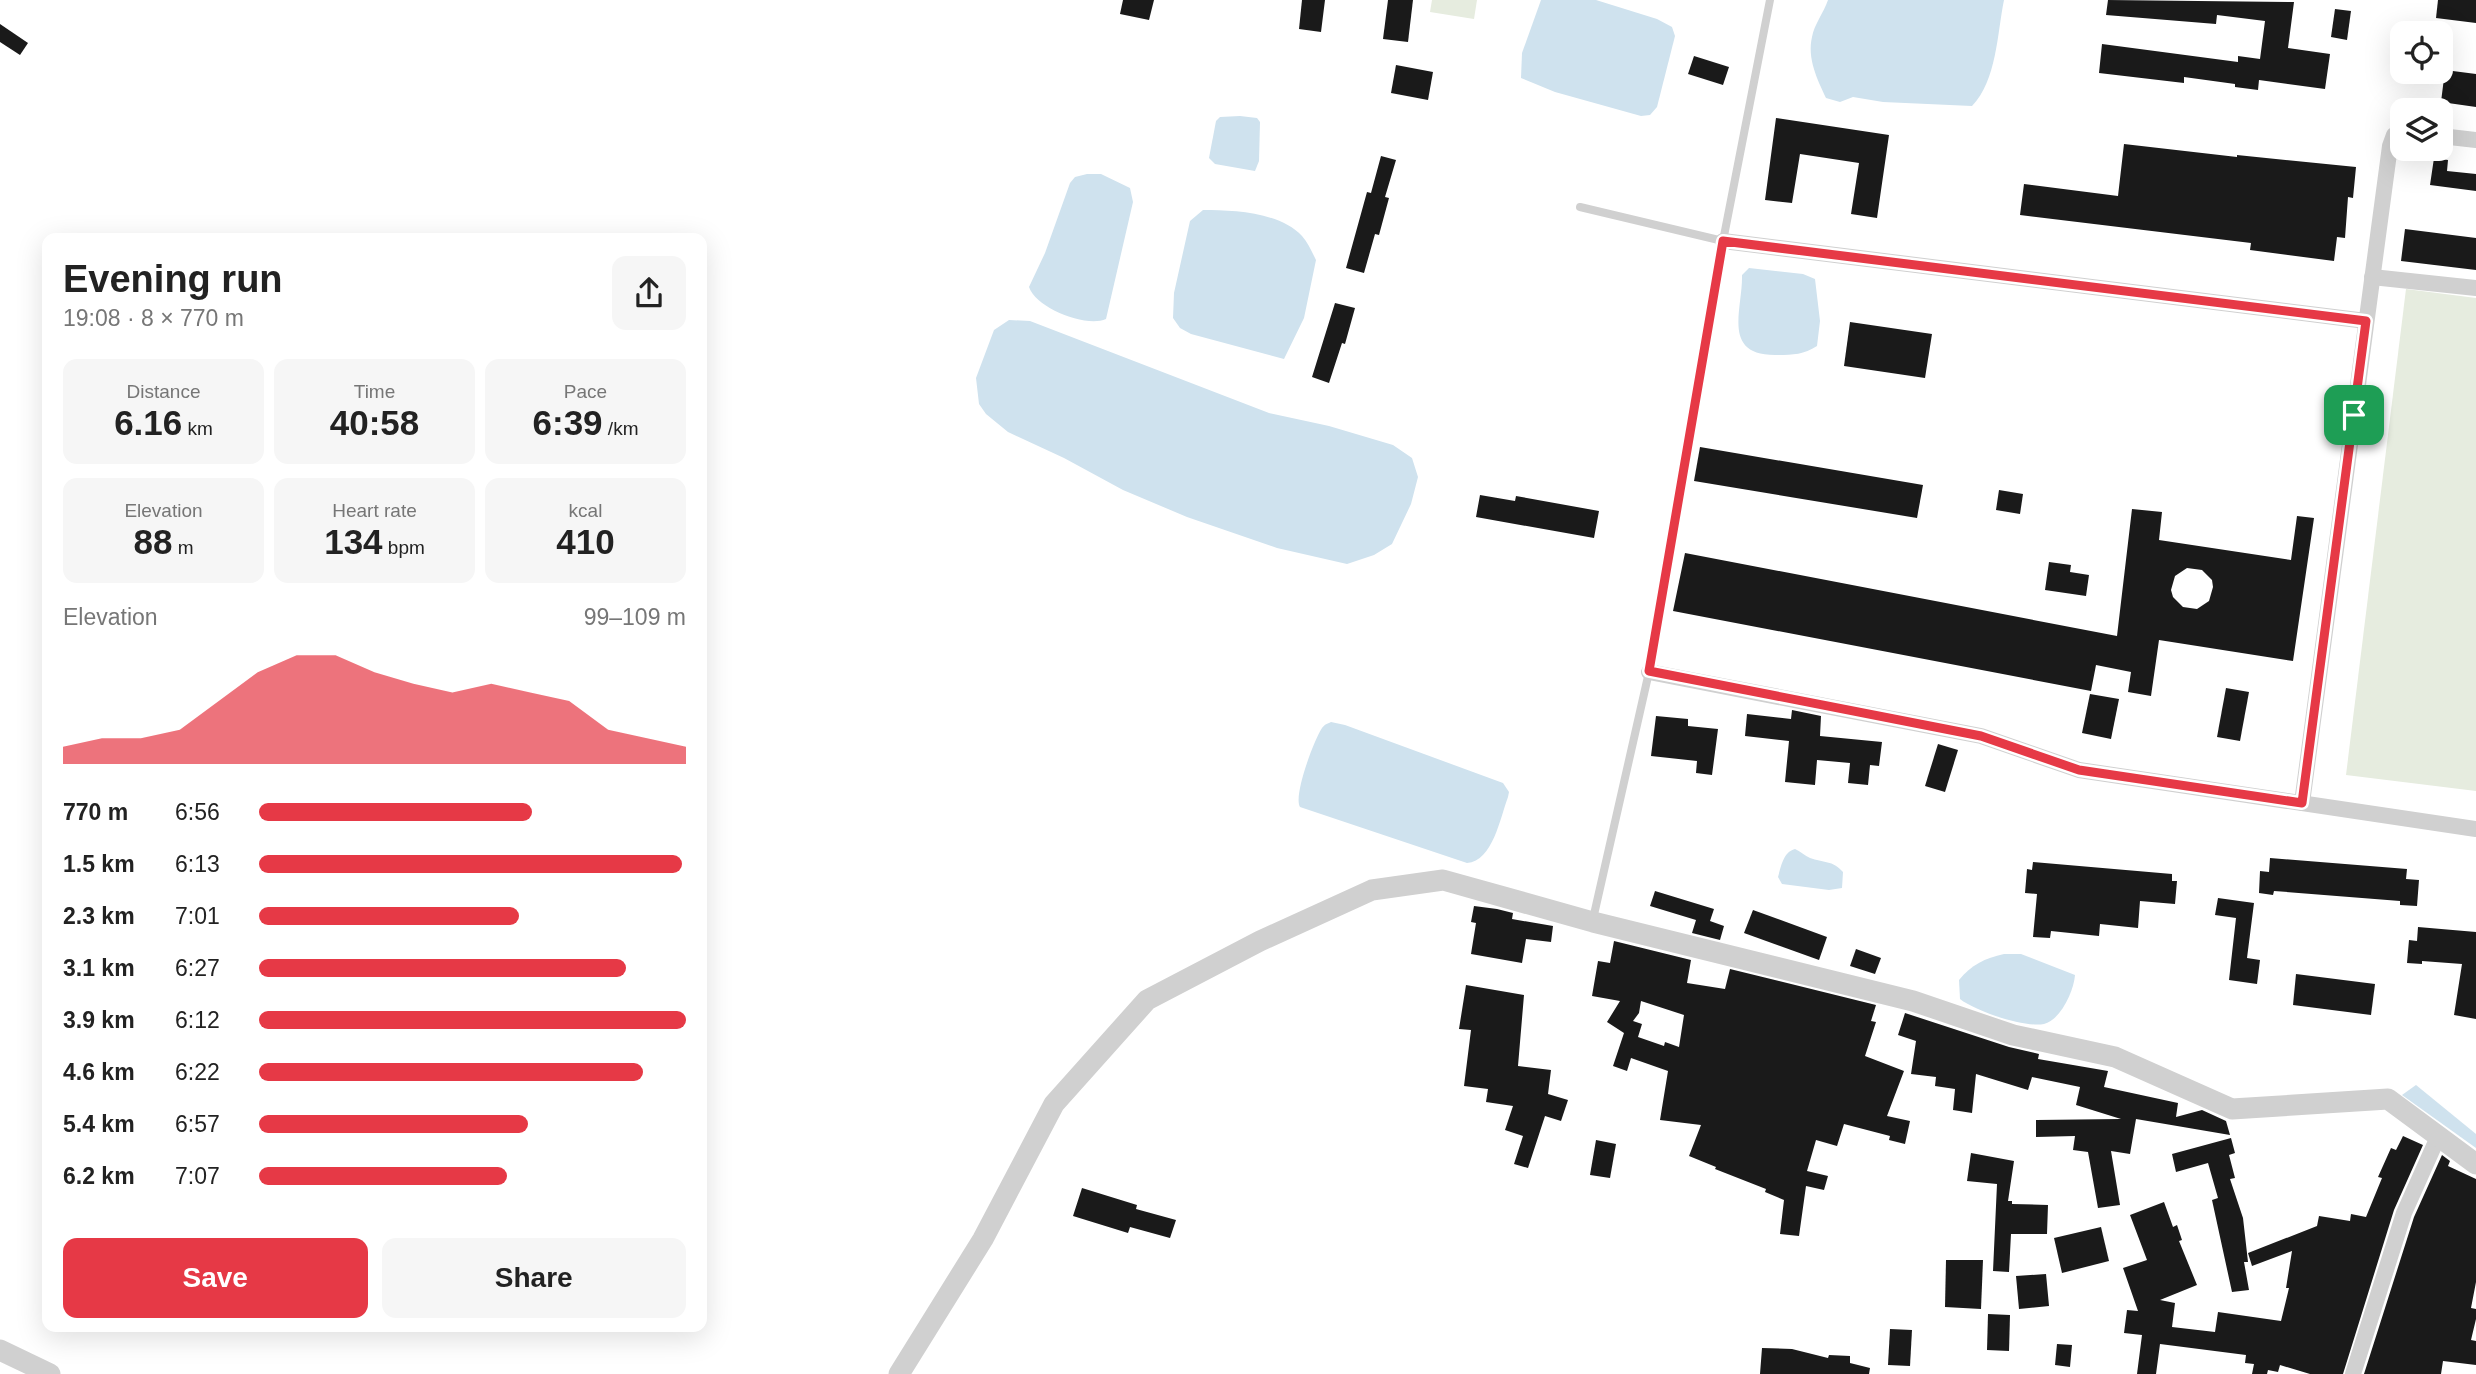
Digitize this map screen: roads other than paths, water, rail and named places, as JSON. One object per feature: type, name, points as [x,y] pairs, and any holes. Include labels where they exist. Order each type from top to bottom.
[{"type":"street","points":[[2453,137],[2476,140]]},
{"type":"street","points":[[2302,803],[2390,146]]},
{"type":"street","points":[[1723,241],[2366,321]]},
{"type":"street","points":[[2372,277],[2476,288]]},
{"type":"street","points":[[1649,671],[1981,736],[2079,770],[2476,829]]},
{"type":"street","points":[[899,1374],[983,1239],[1054,1104],[1147,1000],[1260,941],[1372,890],[1443,880],[1592,922],[1913,1001],[2013,1035],[2115,1057],[2232,1109],[2388,1099],[2476,1164]]},
{"type":"street","points":[[2353,1374],[2404,1213],[2438,1137]]},
{"type":"street","points":[[0,1350],[50,1374]]},
{"type":"lane","points":[[1592,922],[1649,671],[1723,241],[1770,0]]},
{"type":"lane","points":[[1580,207],[1723,241]]},
{"type":"water","points":[[1541,0],[1596,0],[1657,19],[1672,27],[1675,36],[1657,107],[1650,115],[1641,116],[1555,92],[1521,78],[1522,53]]},
{"type":"water","points":[[1828,0],[2004,0],[1995,56],[1987,83],[1972,106],[1883,102],[1853,97],[1840,102],[1826,98],[1814,68],[1811,45],[1815,28]]},
{"type":"water","points":[[1220,117],[1257,118],[1260,122],[1259,161],[1255,171],[1215,164],[1209,158],[1216,121]]},
{"type":"water","points":[[1101,174],[1130,188],[1133,202],[1106,319],[1097,321],[1075,318],[1051,309],[1033,295],[1029,287],[1045,253],[1070,183],[1075,177]]},
{"type":"water","points":[[1203,210],[1242,212],[1269,217],[1293,228],[1310,248],[1316,260],[1304,318],[1284,359],[1191,334],[1180,328],[1173,318],[1174,293],[1190,221]]},
{"type":"water","points":[[1749,268],[1803,274],[1815,279],[1820,321],[1817,346],[1792,355],[1758,353],[1747,347],[1741,339],[1739,315],[1742,275]]},
{"type":"water","points":[[1009,320],[1030,321],[1269,413],[1329,426],[1393,445],[1412,458],[1418,477],[1411,504],[1392,544],[1374,555],[1347,564],[1277,548],[1187,517],[1123,490],[1008,432],[986,414],[979,404],[976,378],[994,330]]},
{"type":"water","points":[[1331,722],[1503,783],[1509,792],[1508,797],[1494,837],[1483,855],[1467,863],[1300,807],[1299,792],[1314,744],[1322,728]]},
{"type":"water","points":[[1795,849],[1810,858],[1839,868],[1843,872],[1842,888],[1829,890],[1782,884],[1778,877],[1782,865],[1788,853]]},
{"type":"water","points":[[2004,954],[2021,954],[2075,975],[2066,1004],[2056,1017],[2036,1025],[2013,1021],[1977,1009],[1960,999],[1959,980],[1968,970]]},
{"type":"water","points":[[2416,1085],[2476,1134],[2476,1148],[2402,1095]]}]
